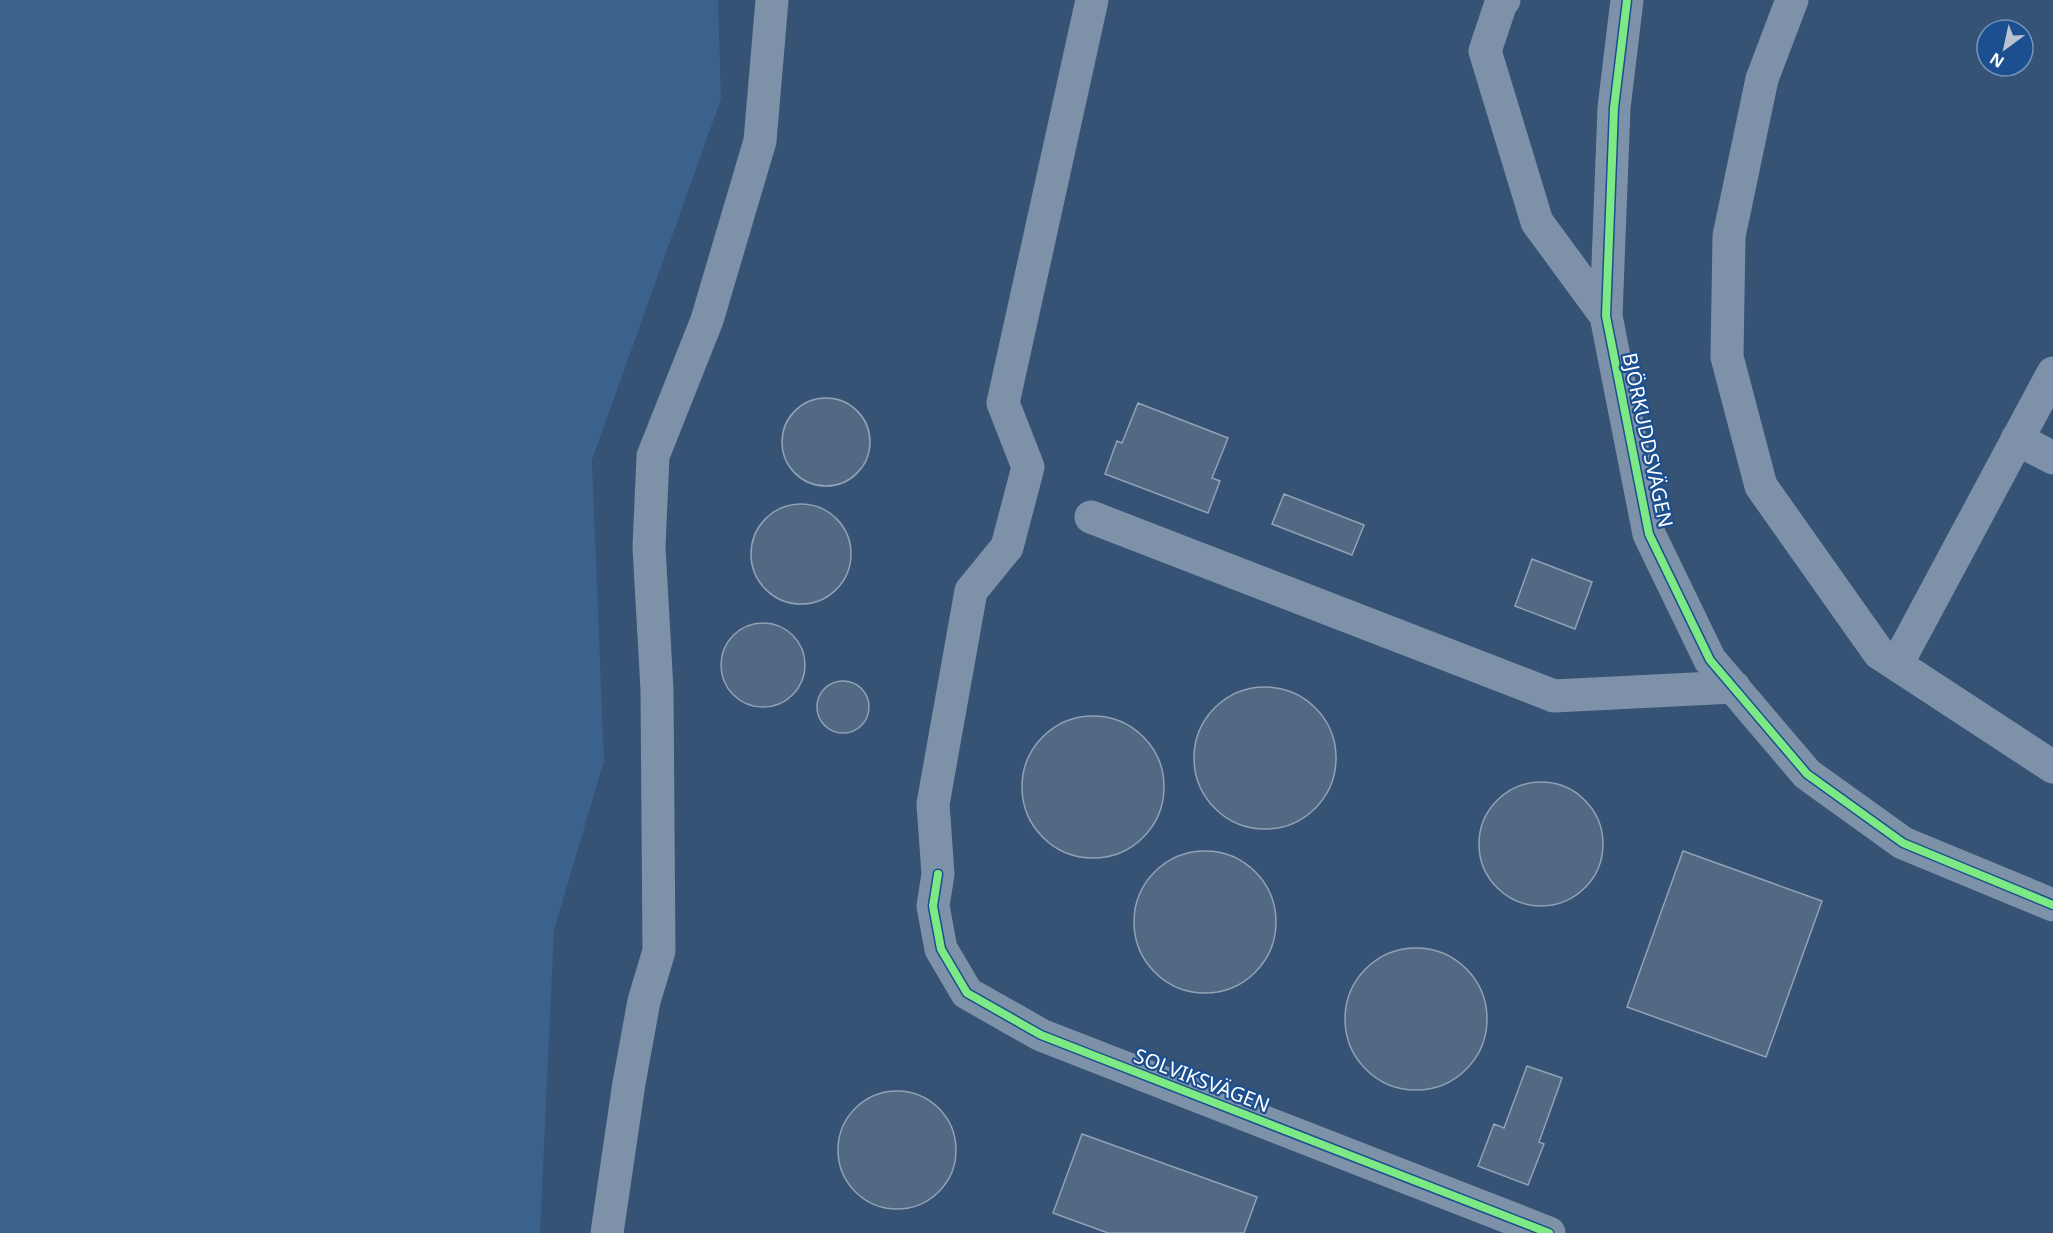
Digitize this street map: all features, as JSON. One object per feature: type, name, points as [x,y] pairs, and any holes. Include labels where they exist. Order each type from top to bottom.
[{"type":"street","points":[[607,1233],[629,1083],[644,1001],[659,951],[657,690],[649,547],[653,456],[707,320],[760,141],[772,0]]},
{"type":"street","name":"SOLVIKSVÄGEN","points":[[1092,0],[1002,403],[1028,467],[1007,547],[971,591],[933,804],[938,874],[933,906],[941,949],[968,993],[1041,1035],[1549,1233]]},
{"type":"street","points":[[1504,0],[1485,51],[1537,222],[1606,316]]},
{"type":"street","name":"BJÖRKUDDSVÄGEN","points":[[1627,0],[1614,108],[1606,316],[1649,534],[1710,660],[1807,774],[1903,843],[2053,905]]},
{"type":"street","points":[[1792,0],[1762,79],[1729,236],[1727,357],[1761,486],[1879,653],[2053,767]]},
{"type":"street","points":[[1897,664],[2053,373]]},
{"type":"street","points":[[2017,439],[2053,458]]},
{"type":"street","points":[[1091,517],[1554,696],[1734,687]]},
{"type":"water","points":[[0,0],[718,0],[721,99],[592,460],[604,761],[554,930],[540,1233],[0,1233]]},
{"type":"building","points":[[826,398],[843,402],[857,411],[866,425],[870,442],[866,459],[857,473],[843,482],[826,486],[809,482],[795,473],[786,459],[782,442],[786,425],[795,411],[809,402]]},
{"type":"building","points":[[1138,403],[1228,438],[1212,478],[1220,481],[1208,513],[1105,474],[1117,441],[1122,443]]},
{"type":"building","points":[[1284,494],[1364,525],[1352,555],[1272,524]]},
{"type":"building","points":[[801,504],[829,512],[843,526],[851,554],[843,582],[829,596],[801,604],[773,596],[759,582],[751,554],[759,526],[773,512]]},
{"type":"building","points":[[1532,559],[1592,582],[1575,629],[1515,606]]},
{"type":"building","points":[[763,623],[779,626],[793,635],[802,649],[805,665],[802,681],[793,695],[779,704],[763,707],[747,704],[733,695],[724,681],[721,665],[724,649],[733,635],[747,626]]},
{"type":"building","points":[[838,681],[848,681],[862,688],[869,707],[862,726],[848,733],[838,733],[828,729],[821,722],[817,712],[817,702],[821,692],[828,685]]},
{"type":"building","points":[[1265,687],[1292,692],[1315,708],[1331,731],[1336,758],[1331,785],[1315,808],[1292,824],[1265,829],[1238,824],[1215,808],[1199,785],[1194,758],[1199,731],[1215,708],[1238,692]]},
{"type":"building","points":[[1093,716],[1120,721],[1143,737],[1159,760],[1164,787],[1159,814],[1143,837],[1120,853],[1093,858],[1066,853],[1043,837],[1027,814],[1022,787],[1027,760],[1043,737],[1066,721]]},
{"type":"building","points":[[1541,782],[1565,786],[1585,800],[1599,820],[1603,844],[1599,868],[1585,888],[1565,902],[1541,906],[1517,902],[1497,888],[1483,868],[1479,844],[1483,820],[1497,800],[1517,786]]},
{"type":"building","points":[[1205,851],[1232,856],[1255,872],[1271,895],[1276,922],[1271,949],[1255,972],[1232,988],[1205,993],[1178,988],[1155,972],[1139,949],[1134,922],[1139,895],[1155,872],[1178,856]]},
{"type":"building","points":[[1683,851],[1822,901],[1766,1057],[1627,1007]]},
{"type":"building","points":[[1416,948],[1443,953],[1466,969],[1482,992],[1487,1019],[1482,1046],[1466,1069],[1443,1085],[1416,1090],[1389,1085],[1366,1069],[1350,1046],[1345,1019],[1350,992],[1366,969],[1389,953]]},
{"type":"building","points":[[1527,1066],[1562,1078],[1539,1142],[1544,1144],[1528,1185],[1478,1166],[1494,1124],[1504,1128]]},
{"type":"building","points":[[897,1091],[920,1095],[939,1108],[952,1127],[956,1150],[952,1173],[939,1192],[920,1205],[897,1209],[874,1205],[855,1192],[842,1173],[838,1150],[842,1127],[855,1108],[874,1095]]},
{"type":"building","points":[[1082,1134],[1257,1197],[1244,1233],[1108,1233],[1053,1213]]},
{"type":"cycle path","points":[[1627,0],[1614,108],[1606,316],[1649,534],[1710,660],[1807,774],[1903,843],[2053,905]]},
{"type":"cycle path","points":[[938,874],[933,906],[941,949],[967,993],[1041,1035],[1549,1233]]}]
